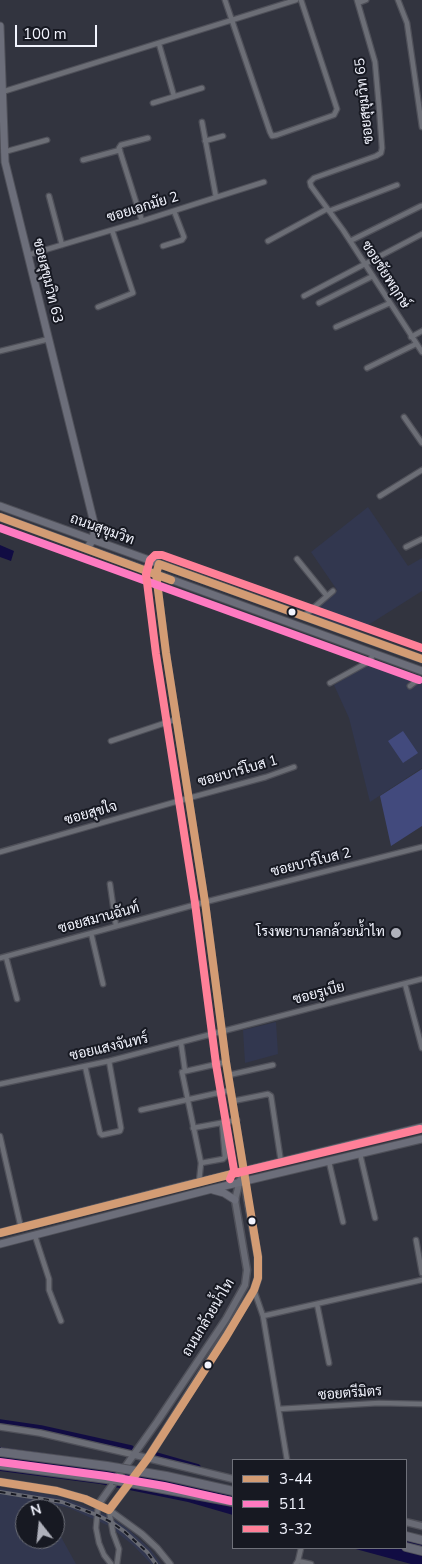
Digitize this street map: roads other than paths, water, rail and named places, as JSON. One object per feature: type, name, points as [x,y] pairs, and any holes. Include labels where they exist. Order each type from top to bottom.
[{"type":"highway","points":[[0,1452],[166,1476],[232,1492]]},
{"type":"highway","points":[[0,1465],[114,1480],[232,1502]]},
{"type":"highway","points":[[407,1536],[422,1540]]},
{"type":"highway","points":[[407,1547],[422,1551]]},
{"type":"main road","name":"ซอยสุขุมวิท 63","points":[[0,26],[4,152],[7,174],[95,527],[93,540]]},
{"type":"main road","name":"ถนนสุขุมวิท","points":[[0,506],[422,659]]},
{"type":"main road","name":"ถนนสุขุมวิท","points":[[0,517],[422,672]]},
{"type":"main road","points":[[87,550],[93,540]]},
{"type":"main road","points":[[156,574],[159,564]]},
{"type":"main road","points":[[343,643],[347,632]]},
{"type":"main road","points":[[0,1233],[422,1127]]},
{"type":"main road","points":[[0,1244],[212,1189],[422,1139]]},
{"type":"main road","name":"ถนนกล้วยน้ำไท","points":[[100,1503],[135,1455],[226,1319],[245,1285],[247,1270],[235,1200],[244,1171]]},
{"type":"main road","name":"ถนนกล้วยน้ำไท","points":[[109,1510],[113,1502],[148,1458],[254,1290],[258,1278],[258,1257],[242,1182]]},
{"type":"main road","points":[[212,1189],[224,1193],[235,1200]]},
{"type":"main road","points":[[245,1285],[254,1290]]},
{"type":"main road","points":[[135,1455],[232,1479]]},
{"type":"main road","points":[[0,1482],[57,1491],[100,1503],[109,1510]]},
{"type":"main road","points":[[407,1522],[422,1526]]},
{"type":"street","points":[[225,0],[272,136],[334,115],[337,109],[301,0]]},
{"type":"street","points":[[2,92],[296,0]]},
{"type":"street","points":[[357,2],[366,0]]},
{"type":"street","points":[[398,0],[407,23],[422,125]]},
{"type":"street","name":"ซอยสุขุมวิท 65","points":[[328,210],[310,182],[314,178],[376,156],[382,148],[374,62],[357,2]]},
{"type":"street","points":[[159,44],[174,96]]},
{"type":"street","points":[[416,89],[422,87]]},
{"type":"street","points":[[153,103],[202,88]]},
{"type":"street","points":[[202,122],[216,197]]},
{"type":"street","points":[[205,141],[223,136]]},
{"type":"street","points":[[142,221],[120,150],[121,145],[148,138]]},
{"type":"street","points":[[4,152],[48,140]]},
{"type":"street","points":[[83,160],[120,150]]},
{"type":"street","name":"ซอยเอกมัย 2","points":[[28,255],[264,182]]},
{"type":"street","points":[[268,241],[328,210],[397,185]]},
{"type":"street","points":[[50,196],[62,245]]},
{"type":"street","points":[[350,242],[421,206]]},
{"type":"street","points":[[163,246],[182,240],[184,237],[174,210]]},
{"type":"street","name":"ซอยชัยพฤกษ์","points":[[328,210],[373,276],[411,337],[422,350]]},
{"type":"street","points":[[98,307],[133,293],[112,230]]},
{"type":"street","points":[[304,296],[422,234]]},
{"type":"street","points":[[319,304],[373,276]]},
{"type":"street","points":[[336,327],[390,303]]},
{"type":"street","points":[[411,337],[422,331]]},
{"type":"street","points":[[0,351],[49,340]]},
{"type":"street","points":[[367,368],[416,344]]},
{"type":"street","points":[[404,417],[422,443]]},
{"type":"street","points":[[380,496],[422,470]]},
{"type":"street","points":[[406,547],[422,539]]},
{"type":"street","points":[[297,559],[328,596]]},
{"type":"street","points":[[156,574],[176,719],[205,902],[226,1062],[244,1171]]},
{"type":"street","points":[[304,616],[333,591]]},
{"type":"street","points":[[330,684],[370,661],[373,654]]},
{"type":"street","points":[[410,686],[419,679]]},
{"type":"street","points":[[111,741],[176,719]]},
{"type":"street","name":"ซอยบาร์โบส 1","points":[[189,798],[266,777],[294,767]]},
{"type":"street","name":"ซอยสุขใจ","points":[[0,852],[189,798]]},
{"type":"street","name":"ซอยบาร์โบส 2","points":[[205,902],[422,847]]},
{"type":"street","points":[[110,884],[116,926]]},
{"type":"street","name":"ซอยสมานฉันท์","points":[[0,958],[205,902]]},
{"type":"street","points":[[91,933],[103,984]]},
{"type":"street","points":[[6,957],[17,999]]},
{"type":"street","name":"ซอยรูเบีย","points":[[222,1032],[422,979]]},
{"type":"street","points":[[405,984],[422,1048]]},
{"type":"street","name":"ซอยแสงจันทร์","points":[[0,1084],[109,1061],[222,1032]]},
{"type":"street","points":[[180,1042],[185,1071],[182,1072],[201,1164],[199,1182]]},
{"type":"street","points":[[85,1066],[102,1135],[120,1131],[122,1128],[109,1061]]},
{"type":"street","points":[[185,1071],[226,1062]]},
{"type":"street","points":[[228,1075],[273,1065]]},
{"type":"street","points":[[141,1110],[188,1098],[231,1090]]},
{"type":"street","points":[[233,1101],[268,1094],[271,1096],[281,1162]]},
{"type":"street","points":[[193,1128],[236,1120]]},
{"type":"street","points":[[201,1164],[225,1157],[222,1123]]},
{"type":"street","points":[[0,1136],[21,1228]]},
{"type":"street","points":[[360,1154],[376,1218]]},
{"type":"street","points":[[329,1162],[343,1222]]},
{"type":"street","points":[[35,1236],[49,1279],[49,1290],[61,1321]]},
{"type":"street","points":[[416,1240],[422,1274]]},
{"type":"street","points":[[263,1316],[422,1280]]},
{"type":"street","points":[[254,1290],[263,1316],[287,1459]]},
{"type":"street","points":[[317,1304],[329,1363]]},
{"type":"street","name":"ซอยตรีมิตร","points":[[279,1409],[379,1403],[422,1404]]},
{"type":"street","points":[[0,1427],[40,1433],[135,1455]]},
{"type":"street","points":[[100,1503],[96,1528],[99,1544],[104,1556],[112,1564]]},
{"type":"street","points":[[109,1510],[113,1533],[119,1549],[117,1564]]},
{"type":"street","points":[[109,1510],[158,1548],[170,1564]]},
{"type":"street","points":[[301,1549],[297,1562],[311,1564]]},
{"type":"waterway","points":[[0,1422],[41,1428],[131,1448]]},
{"type":"waterway","points":[[156,1455],[198,1467],[198,1469]]},
{"type":"railway","points":[[0,1492],[62,1502],[97,1515],[125,1532],[147,1552],[156,1564]]},
{"type":"place","name":"โรงพยาบาลกล้วยน้ำไท","points":[[396,933]]}]
